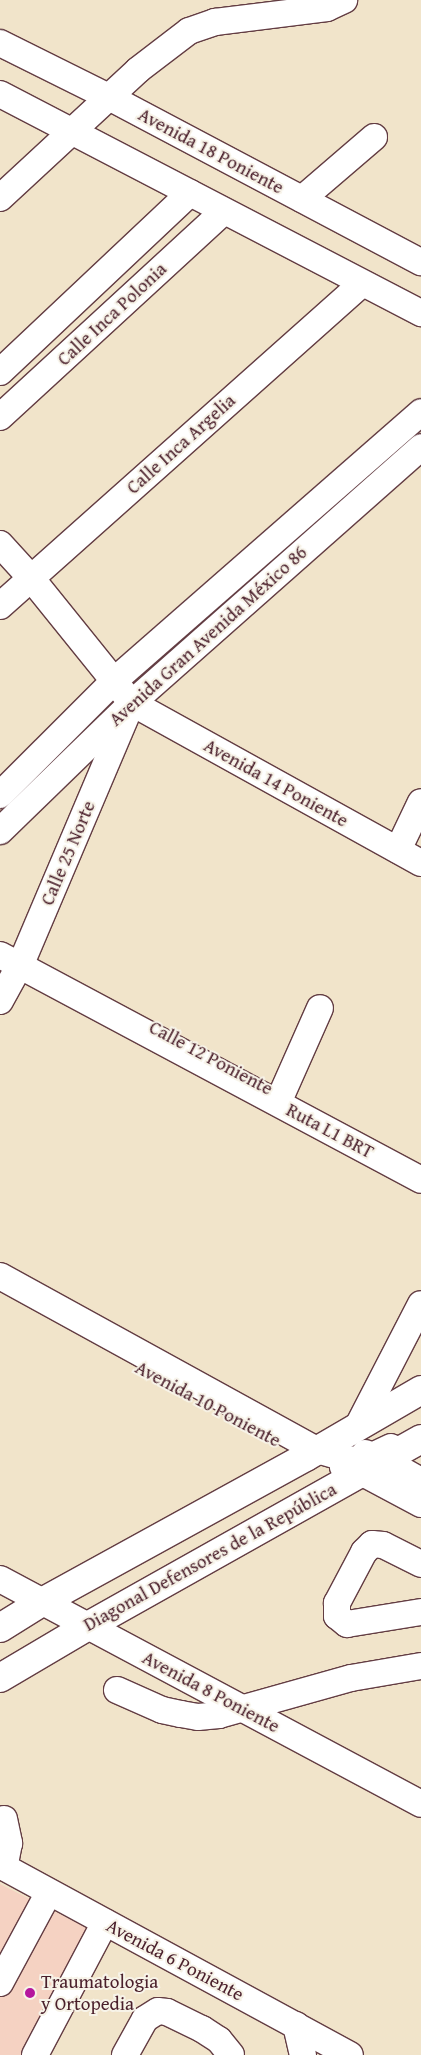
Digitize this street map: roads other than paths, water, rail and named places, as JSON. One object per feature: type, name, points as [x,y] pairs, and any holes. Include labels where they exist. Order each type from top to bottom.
[{"type":"main road","points":[[0,1628],[42,1602],[318,1450],[421,1390]]},
{"type":"main road","name":"Diagonal Defensores de la República","points":[[0,1678],[88,1626],[394,1470],[421,1439]]},
{"type":"street","points":[[0,198],[138,70],[189,31],[216,22],[327,8],[344,0]]},
{"type":"street","name":"Avenida 18 Poniente","points":[[0,43],[109,97],[421,262]]},
{"type":"street","points":[[0,94],[223,212],[421,313]]},
{"type":"street","points":[[302,199],[374,137]]},
{"type":"street","name":"Calle Inca Polonia","points":[[0,372],[190,194]]},
{"type":"street","name":"Calle Inca Polonia","points":[[0,417],[223,212]]},
{"type":"street","name":"Calle Inca Argelia","points":[[0,606],[362,283]]},
{"type":"street","name":"Avenida Gran Avenida México 86","points":[[0,795],[114,681],[421,412]]},
{"type":"street","name":"Avenida Gran Avenida México 86","points":[[0,831],[132,703],[421,447]]},
{"type":"street","points":[[0,544],[31,578],[132,703]]},
{"type":"street","name":"Avenida 14 Poniente","points":[[132,703],[421,863]]},
{"type":"street","name":"Calle 25 Norte","points":[[0,1002],[14,959],[132,703]]},
{"type":"street","points":[[398,850],[421,802]]},
{"type":"street","name":"Calle 12 Poniente","points":[[0,946],[14,959],[421,1170]]},
{"type":"street","name":"Ruta L1 BRT","points":[[14,959],[421,1180]]},
{"type":"street","points":[[281,1096],[320,1008]]},
{"type":"street","name":"Avenida 10 Poniente","points":[[0,1265],[318,1450]]},
{"type":"street","points":[[0,1276],[318,1450]]},
{"type":"street","name":"Avenida 10 Poniente","points":[[0,1291],[318,1450],[394,1470],[421,1504]]},
{"type":"street","points":[[358,1426],[421,1304]]},
{"type":"street","points":[[394,1470],[421,1430]]},
{"type":"street","points":[[421,1564],[383,1545],[372,1544],[364,1552],[337,1603],[337,1616],[347,1624],[421,1612]]},
{"type":"street","name":"Avenida 8 Poniente","points":[[0,1579],[421,1804]]},
{"type":"street","points":[[117,1690],[162,1710],[181,1714],[212,1716],[245,1710],[351,1678],[421,1666]]},
{"type":"street","points":[[2,1866],[9,1843],[4,1819]]},
{"type":"street","name":"Avenida 6 Poniente","points":[[2,1866],[350,2055]]},
{"type":"street","points":[[0,1983],[49,1892]]},
{"type":"street","points":[[35,2055],[105,1922]]},
{"type":"street","points":[[125,2055],[145,2019],[158,2011],[167,2012],[202,2029],[219,2040],[231,2055]]},
{"type":"street","points":[[296,2025],[302,2055]]},
{"type":"place","name":"Traumatologia y Ortopedia","points":[[30,1993]]}]
